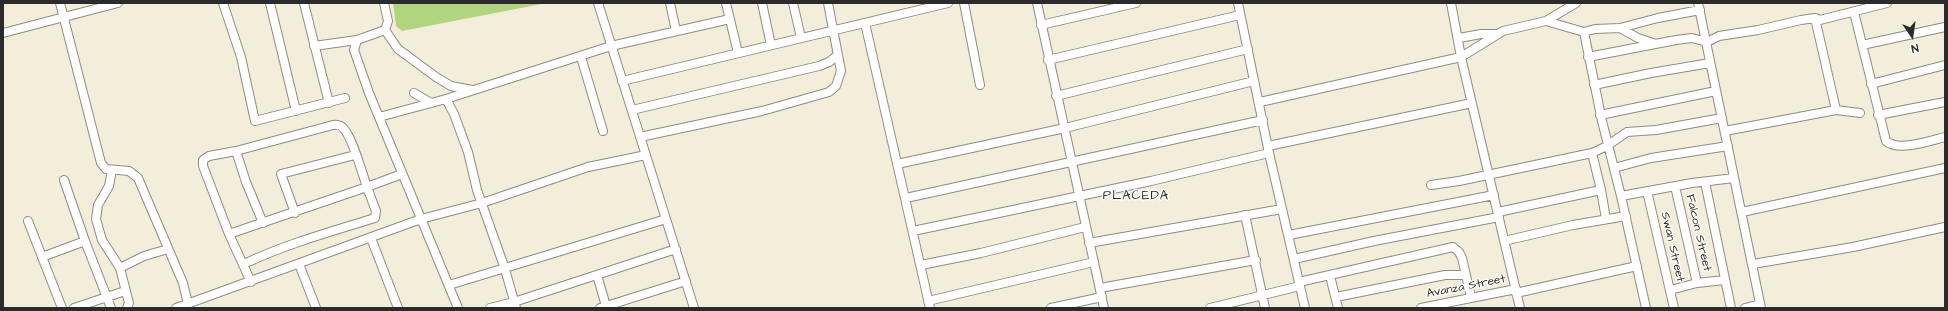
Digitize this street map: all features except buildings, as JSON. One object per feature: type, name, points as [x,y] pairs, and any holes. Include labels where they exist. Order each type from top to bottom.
[{"type":"street","points":[[60,3],[98,155],[103,166],[112,170],[129,171],[138,178],[185,290],[188,304]]},
{"type":"street","points":[[3,33],[118,3]]},
{"type":"street","points":[[223,3],[241,56],[255,121],[345,98]]},
{"type":"street","points":[[270,3],[296,111]]},
{"type":"street","points":[[304,3],[329,103]]},
{"type":"street","points":[[384,3],[388,21],[385,30]]},
{"type":"street","points":[[598,3],[694,308]]},
{"type":"street","points":[[670,3],[676,31]]},
{"type":"street","points":[[726,3],[738,54]]},
{"type":"street","points":[[762,3],[771,46]]},
{"type":"street","points":[[793,3],[801,38]]},
{"type":"street","points":[[640,137],[762,111],[829,92],[836,86],[840,78],[841,71],[828,3]]},
{"type":"street","points":[[622,81],[948,3]]},
{"type":"street","points":[[964,3],[980,85]]},
{"type":"street","points":[[1037,3],[1048,60],[1065,128],[1085,227],[1104,308]]},
{"type":"street","points":[[1041,25],[1136,3]]},
{"type":"street","points":[[1238,3],[1282,209],[1305,308]]},
{"type":"street","points":[[1451,3],[1459,38],[1461,58],[1520,308]]},
{"type":"street","points":[[1260,102],[1461,58],[1498,34],[1512,28],[1546,21],[1576,3]]},
{"type":"street","points":[[1588,57],[1622,49],[1692,38],[1707,42],[1719,36],[1758,30],[1815,18],[1820,20],[1887,3]]},
{"type":"street","points":[[1546,21],[1584,32],[1595,29],[1620,28],[1699,6],[1761,306],[1745,308]]},
{"type":"street","points":[[1854,12],[1878,115],[1886,141],[1890,145],[1900,146],[1945,137]]},
{"type":"street","points":[[1048,60],[1240,14]]},
{"type":"street","points":[[1815,18],[1836,110]]},
{"type":"street","points":[[379,117],[446,99],[581,57],[611,46],[730,19]]},
{"type":"street","points":[[865,23],[906,198],[929,305],[1094,262]]},
{"type":"street","points":[[1862,45],[1945,27]]},
{"type":"street","points":[[1620,28],[1638,38],[1656,44]]},
{"type":"street","points":[[314,46],[357,40],[385,30]]},
{"type":"street","points":[[385,30],[398,49],[429,73],[451,86],[473,90]]},
{"type":"street","points":[[1584,32],[1600,115],[1626,216],[1646,308]]},
{"type":"street","points":[[1459,38],[1481,34],[1498,34]]},
{"type":"street","points":[[357,40],[354,50],[369,93],[458,308]]},
{"type":"street","points":[[1056,96],[1248,49]]},
{"type":"street","points":[[632,110],[819,66],[829,62],[838,55]]},
{"type":"street","points":[[581,57],[603,131]]},
{"type":"street","points":[[1594,85],[1651,72],[1710,63]]},
{"type":"street","points":[[1871,84],[1945,65]]},
{"type":"street","points":[[897,164],[1065,128],[1254,81]]},
{"type":"street","points":[[1600,115],[1716,90]]},
{"type":"street","points":[[414,93],[431,103]]},
{"type":"street","points":[[446,99],[454,114],[468,152],[482,203],[505,269],[515,305]]},
{"type":"street","points":[[1878,115],[1945,102]]},
{"type":"street","points":[[913,231],[1079,197],[1269,149],[1472,103]]},
{"type":"street","points":[[1725,131],[1836,110],[1860,113]]},
{"type":"street","points":[[1431,184],[1488,175],[1592,153],[1607,146],[1627,132],[1656,130],[1722,118]]},
{"type":"street","points":[[906,198],[1072,160],[1263,120]]},
{"type":"street","points":[[244,264],[264,254],[307,238],[375,218],[376,211],[348,135],[338,124],[236,151],[205,157],[202,163],[229,234],[251,282]]},
{"type":"street","points":[[1614,168],[1651,158],[1728,146]]},
{"type":"street","points":[[236,151],[262,223]]},
{"type":"street","points":[[1592,153],[1606,219]]},
{"type":"street","points":[[295,213],[281,174],[355,155]]},
{"type":"street","points":[[178,308],[422,219],[482,203],[588,167],[646,155]]},
{"type":"street","points":[[1742,212],[1945,168]]},
{"type":"street","points":[[112,170],[109,186],[98,205],[96,219],[102,240],[120,268],[129,303],[127,308]]},
{"type":"street","points":[[229,234],[295,213],[402,174]]},
{"type":"street","points":[[1621,196],[1674,186],[1734,178]]},
{"type":"street","points":[[64,180],[85,241],[111,308]]},
{"type":"street","points":[[1705,182],[1731,308]]},
{"type":"street","name":"Falcon Street","points":[[1674,186],[1698,283],[1724,280]]},
{"type":"street","points":[[1294,259],[1498,215],[1600,190]]},
{"type":"street","name":"Swan Street","points":[[1647,192],[1674,308]]},
{"type":"street","points":[[1288,235],[1494,195]]},
{"type":"street","points":[[1089,243],[1245,214],[1282,209]]},
{"type":"street","points":[[1245,214],[1265,308]]},
{"type":"street","points":[[1504,241],[1626,216]]},
{"type":"street","points":[[449,285],[666,220]]},
{"type":"street","points":[[28,221],[62,308]]},
{"type":"street","points":[[921,265],[981,253],[1085,227]]},
{"type":"street","points":[[1752,264],[1853,248],[1945,227]]},
{"type":"street","points":[[371,238],[398,308]]},
{"type":"street","points":[[42,256],[85,241]]},
{"type":"street","points":[[1210,308],[1330,276],[1452,247],[1459,252],[1471,297]]},
{"type":"street","points":[[120,268],[144,256],[168,249]]},
{"type":"street","points":[[490,308],[515,305],[597,275],[676,249]]},
{"type":"street","points":[[1051,308],[1101,293],[1256,260]]},
{"type":"street","points":[[299,264],[316,308]]},
{"type":"street","name":"Avanza Street","points":[[1421,308],[1471,297],[1516,291],[1637,266]]},
{"type":"street","points":[[597,275],[607,307],[686,281]]},
{"type":"street","points":[[1336,297],[1445,275],[1466,275]]},
{"type":"street","points":[[1330,276],[1338,308]]},
{"type":"street","points":[[1670,290],[1698,283]]},
{"type":"street","points":[[74,308],[125,291]]},
{"type":"green space","points":[[393,3],[547,3],[402,31],[396,26]]},
{"type":"district","name":"PLACEDA","points":[[1136,196]]}]
